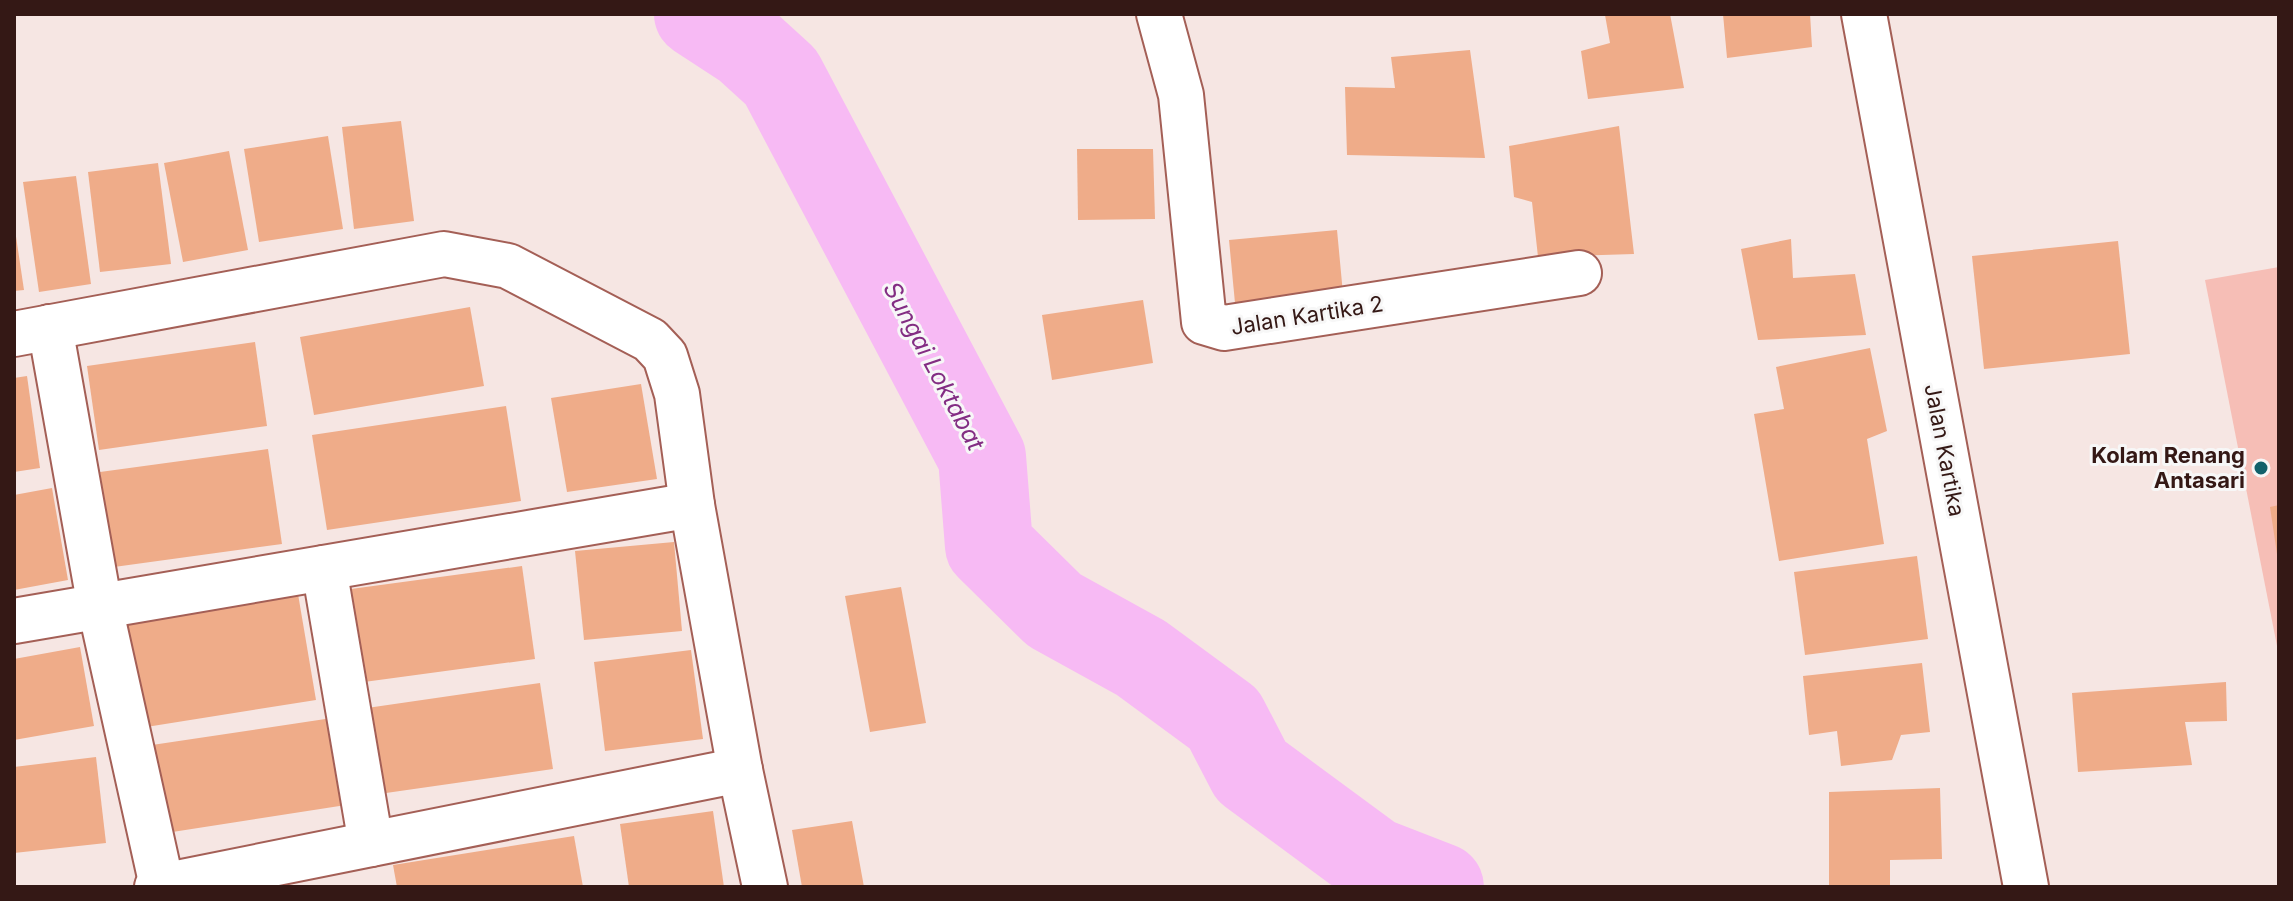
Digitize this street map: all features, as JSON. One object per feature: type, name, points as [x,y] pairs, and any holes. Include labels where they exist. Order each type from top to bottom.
[{"type":"street","name":"Jalan Kartika 2","points":[[1159,14],[1181,95],[1204,322],[1224,328],[1579,273]]},
{"type":"street","name":"Jalan Kartika","points":[[1864,14],[2026,887]]},
{"type":"street","points":[[740,770],[160,887],[100,607],[32,331],[444,254],[508,266],[650,340],[665,356],[677,394],[692,505],[740,770],[765,887]]},
{"type":"street","points":[[14,621],[692,505]]},
{"type":"street","points":[[324,568],[371,844]]},
{"type":"shaded area","name":"Kolam Renang Antasari","points":[[2279,267],[2279,656],[2205,280]]},
{"type":"building","points":[[1670,14],[1684,88],[1588,99],[1581,51],[1610,43],[1605,15]]},
{"type":"building","points":[[1723,14],[1810,14],[1812,47],[1727,58]]},
{"type":"building","points":[[1470,50],[1485,158],[1347,155],[1345,87],[1395,88],[1391,57]]},
{"type":"building","points":[[401,121],[414,221],[354,229],[342,127]]},
{"type":"building","points":[[1619,126],[1634,254],[1538,257],[1532,202],[1514,197],[1509,146]]},
{"type":"building","points":[[328,136],[343,229],[259,242],[244,149]]},
{"type":"building","points":[[1077,149],[1153,149],[1155,219],[1078,220]]},
{"type":"building","points":[[229,151],[248,250],[183,262],[164,163]]},
{"type":"building","points":[[158,163],[171,264],[100,272],[88,172]]},
{"type":"building","points":[[76,176],[91,284],[39,292],[23,182]]},
{"type":"building","points":[[14,223],[24,290],[14,291]]},
{"type":"building","points":[[1337,230],[1343,294],[1235,303],[1229,240]]},
{"type":"building","points":[[1791,239],[1793,278],[1855,274],[1866,335],[1758,340],[1741,249]]},
{"type":"building","points":[[2118,241],[2130,354],[1984,369],[1972,256]]},
{"type":"building","points":[[1143,300],[1153,363],[1052,380],[1042,315]]},
{"type":"building","points":[[470,307],[484,386],[314,415],[300,337]]},
{"type":"building","points":[[255,342],[267,426],[99,450],[87,366]]},
{"type":"building","points":[[1870,348],[1887,431],[1867,439],[1884,544],[1779,561],[1754,414],[1784,409],[1776,367]]},
{"type":"building","points":[[27,376],[40,468],[14,472],[14,378]]},
{"type":"building","points":[[641,384],[657,479],[567,492],[551,398]]},
{"type":"building","points":[[506,406],[521,501],[327,530],[312,435]]},
{"type":"building","points":[[268,449],[282,544],[114,567],[100,472]]},
{"type":"building","points":[[52,488],[68,580],[14,590],[14,495]]},
{"type":"building","points":[[2279,505],[2279,554],[2277,554],[2270,507]]},
{"type":"building","points":[[674,542],[682,631],[584,640],[575,551]]},
{"type":"building","points":[[1917,556],[1928,639],[1805,655],[1794,572]]},
{"type":"building","points":[[522,566],[535,659],[364,682],[351,589]]},
{"type":"building","points":[[901,587],[926,723],[870,732],[845,596]]},
{"type":"building","points":[[298,594],[316,700],[140,728],[123,623]]},
{"type":"building","points":[[80,647],[94,726],[14,740],[14,659]]},
{"type":"building","points":[[691,650],[703,739],[605,751],[594,662]]},
{"type":"building","points":[[1922,663],[1930,732],[1901,735],[1892,760],[1841,766],[1837,731],[1809,735],[1803,676]]},
{"type":"building","points":[[2226,682],[2227,721],[2185,722],[2192,765],[2078,772],[2072,693]]},
{"type":"building","points":[[540,683],[553,769],[379,794],[367,708]]},
{"type":"building","points":[[332,718],[346,805],[166,833],[152,745]]},
{"type":"building","points":[[96,757],[106,843],[14,853],[14,767]]},
{"type":"building","points":[[1940,788],[1942,859],[1890,860],[1890,887],[1829,887],[1829,792]]},
{"type":"building","points":[[713,811],[724,887],[629,887],[620,824]]},
{"type":"building","points":[[852,821],[864,887],[802,887],[792,830]]},
{"type":"building","points":[[574,836],[583,887],[397,887],[393,865]]},
{"type":"waterway","name":"Sungai Loktabat","points":[[698,14],[747,46],[781,77],[982,457],[989,546],[1054,610],[1141,658],[1224,719],[1251,771],[1373,861],[1440,887]]},
{"type":"place","name":"Kolam Renang Antasari","points":[[2261,468]]}]
